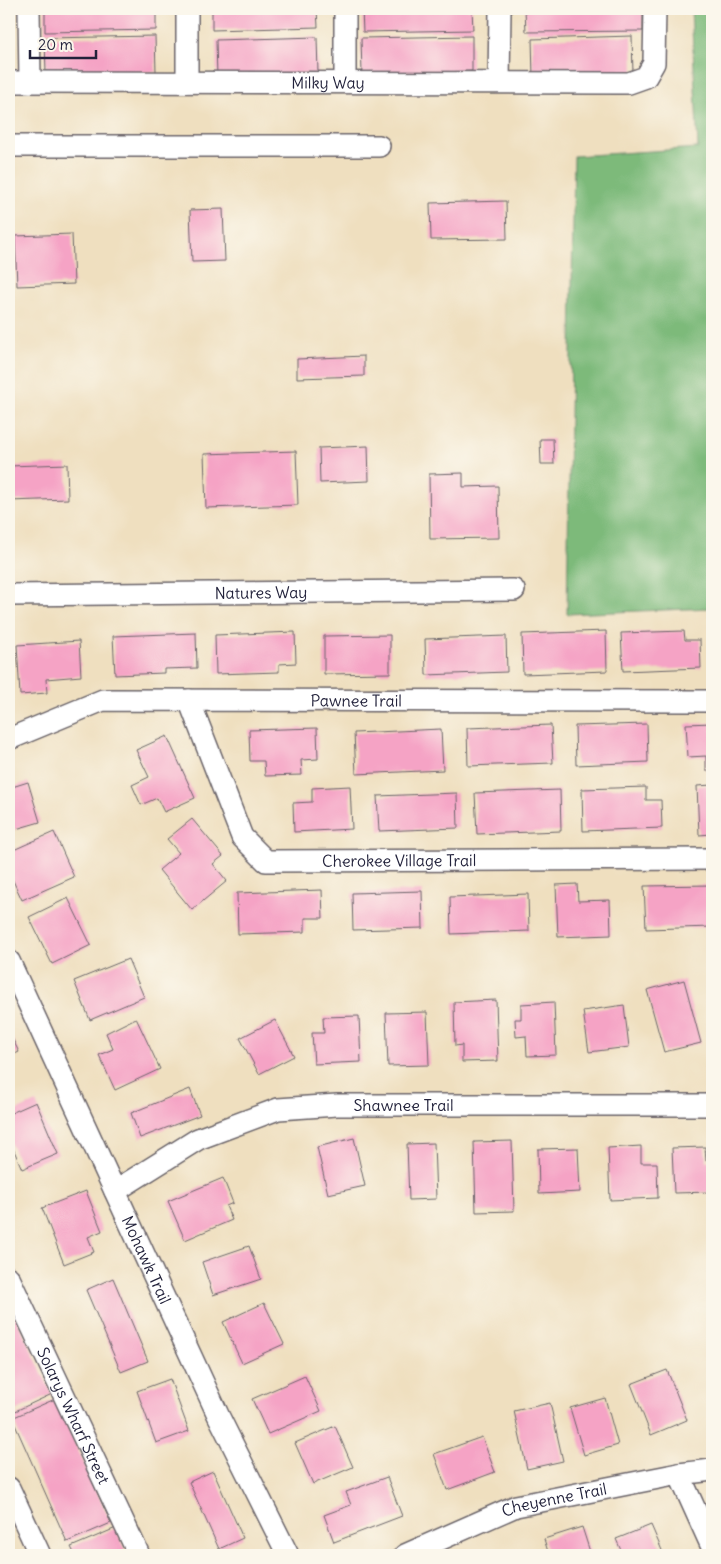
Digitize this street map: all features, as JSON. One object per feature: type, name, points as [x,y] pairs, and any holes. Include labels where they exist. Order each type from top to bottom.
[{"type":"street","points":[[19,82],[29,9]]},
{"type":"street","points":[[187,9],[188,82]]},
{"type":"street","points":[[345,9],[345,82]]},
{"type":"street","points":[[499,82],[500,9]]},
{"type":"street","name":"Milky Way","points":[[19,82],[629,83],[646,77],[654,63],[655,9]]},
{"type":"street","points":[[9,146],[379,146]]},
{"type":"street","name":"Natures Way","points":[[9,595],[514,590]]},
{"type":"street","name":"Pawnee Trail","points":[[9,739],[103,700],[712,701]]},
{"type":"street","name":"Cherokee Village Trail","points":[[189,700],[242,838],[266,861],[712,859]]},
{"type":"street","name":"Mohawk Trail","points":[[9,961],[219,1417],[288,1555]]},
{"type":"street","name":"Shawnee Trail","points":[[114,1191],[198,1139],[278,1109],[347,1105],[712,1105]]},
{"type":"street","name":"Solarys Wharf Street","points":[[11,1288],[139,1555]]},
{"type":"street","name":"Cheyenne Trail","points":[[405,1555],[516,1506],[679,1474],[712,1470]]},
{"type":"street","points":[[679,1474],[712,1547]]},
{"type":"street","points":[[9,1488],[40,1555]]},
{"type":"green space","points":[[691,9],[712,9],[712,608],[567,614],[574,156],[698,148]]},
{"type":"building","points":[[45,9],[156,9],[156,30],[45,32]]},
{"type":"building","points":[[212,9],[317,9],[318,27],[212,30]]},
{"type":"building","points":[[362,9],[472,9],[473,30],[363,32]]},
{"type":"building","points":[[525,9],[643,9],[643,31],[526,32]]},
{"type":"building","points":[[155,36],[156,72],[46,74],[45,38]]},
{"type":"building","points":[[472,36],[472,71],[362,74],[361,38]]},
{"type":"building","points":[[632,36],[633,74],[533,77],[532,39]]},
{"type":"building","points":[[317,37],[318,74],[217,77],[216,40]]},
{"type":"building","points":[[506,201],[507,239],[431,240],[430,203]]},
{"type":"building","points":[[223,209],[225,261],[192,262],[190,210]]},
{"type":"building","points":[[72,234],[74,284],[17,286],[15,236]]},
{"type":"building","points":[[364,356],[364,376],[297,378],[297,359]]},
{"type":"building","points":[[540,439],[553,439],[554,464],[541,464]]},
{"type":"building","points":[[368,446],[369,481],[320,483],[319,448]]},
{"type":"building","points":[[296,451],[298,505],[206,508],[204,454]]},
{"type":"building","points":[[67,464],[68,499],[9,501],[9,466]]},
{"type":"building","points":[[463,473],[463,487],[498,486],[499,538],[430,539],[429,474]]},
{"type":"building","points":[[606,631],[607,671],[523,674],[522,634]]},
{"type":"building","points":[[684,631],[685,640],[700,640],[701,668],[623,671],[621,633]]},
{"type":"building","points":[[295,632],[296,663],[279,664],[279,672],[216,674],[215,635]]},
{"type":"building","points":[[196,633],[197,668],[164,669],[164,673],[115,675],[113,636]]},
{"type":"building","points":[[390,635],[390,673],[324,674],[324,636]]},
{"type":"building","points":[[506,636],[507,672],[426,675],[425,639]]},
{"type":"building","points":[[79,641],[81,676],[46,679],[47,693],[20,695],[17,645]]},
{"type":"building","points":[[712,723],[712,771],[706,771],[706,756],[688,757],[686,724]]},
{"type":"building","points":[[647,724],[648,762],[576,765],[575,726]]},
{"type":"building","points":[[551,725],[553,763],[468,766],[467,728]]},
{"type":"building","points":[[317,728],[318,759],[301,760],[302,775],[265,776],[264,761],[250,761],[249,730]]},
{"type":"building","points":[[441,729],[443,770],[356,774],[354,733]]},
{"type":"building","points":[[167,736],[195,798],[164,812],[157,798],[141,805],[132,785],[149,777],[136,750]]},
{"type":"building","points":[[28,782],[40,822],[9,831],[9,788]]},
{"type":"building","points":[[712,785],[712,834],[699,835],[697,786]]},
{"type":"building","points":[[350,786],[352,829],[294,832],[293,803],[312,802],[312,788]]},
{"type":"building","points":[[646,787],[646,800],[661,800],[662,828],[583,831],[582,789]]},
{"type":"building","points":[[560,790],[561,831],[477,834],[475,793]]},
{"type":"building","points":[[457,793],[458,828],[379,831],[377,796]]},
{"type":"building","points":[[192,819],[223,856],[213,864],[227,881],[192,910],[159,870],[179,853],[167,839]]},
{"type":"building","points":[[54,832],[74,877],[22,900],[9,872],[9,852]]},
{"type":"building","points":[[577,884],[578,901],[610,900],[611,935],[558,937],[556,885]]},
{"type":"building","points":[[712,885],[712,927],[646,929],[644,886]]},
{"type":"building","points":[[322,890],[323,918],[305,918],[305,932],[238,934],[237,893]]},
{"type":"building","points":[[422,891],[423,928],[353,930],[352,893]]},
{"type":"building","points":[[528,894],[529,931],[451,934],[450,897]]},
{"type":"building","points":[[68,898],[91,945],[52,964],[29,917]]},
{"type":"building","points":[[128,959],[144,997],[90,1020],[74,981]]},
{"type":"building","points":[[684,980],[701,1043],[664,1052],[647,990]]},
{"type":"building","points":[[496,1000],[498,1061],[462,1062],[462,1045],[455,1046],[454,1002]]},
{"type":"building","points":[[554,1002],[556,1055],[527,1056],[526,1036],[516,1037],[515,1019],[521,1019],[521,1004]]},
{"type":"building","points":[[624,1005],[629,1047],[589,1052],[583,1011]]},
{"type":"building","points":[[427,1012],[429,1065],[388,1066],[386,1013]]},
{"type":"building","points":[[359,1016],[361,1062],[314,1064],[312,1033],[324,1033],[323,1017]]},
{"type":"building","points":[[136,1018],[160,1069],[115,1090],[99,1055],[113,1049],[106,1033]]},
{"type":"building","points":[[275,1020],[294,1056],[259,1074],[240,1038]]},
{"type":"building","points":[[9,1032],[19,1052],[9,1057]]},
{"type":"building","points":[[190,1089],[200,1115],[140,1138],[131,1113]]},
{"type":"building","points":[[36,1102],[58,1154],[22,1169],[9,1139],[9,1114]]},
{"type":"building","points":[[354,1138],[365,1186],[328,1194],[317,1147]]},
{"type":"building","points":[[512,1141],[514,1211],[476,1212],[474,1142]]},
{"type":"building","points":[[434,1143],[436,1199],[409,1200],[407,1144]]},
{"type":"building","points":[[641,1146],[641,1163],[657,1163],[658,1198],[610,1200],[608,1148]]},
{"type":"building","points":[[705,1147],[706,1161],[712,1160],[712,1192],[674,1193],[672,1148]]},
{"type":"building","points":[[578,1148],[580,1192],[539,1194],[538,1149]]},
{"type":"building","points":[[223,1178],[233,1203],[226,1206],[232,1220],[185,1240],[168,1201]]},
{"type":"building","points":[[86,1191],[102,1231],[88,1237],[94,1252],[64,1264],[42,1208]]},
{"type":"building","points":[[249,1246],[261,1279],[213,1295],[202,1262]]},
{"type":"building","points":[[113,1278],[148,1361],[121,1372],[86,1290]]},
{"type":"building","points":[[264,1303],[284,1344],[242,1363],[223,1322]]},
{"type":"building","points":[[12,1309],[52,1394],[9,1414],[9,1310]]},
{"type":"building","points":[[667,1370],[687,1420],[651,1435],[631,1384]]},
{"type":"building","points":[[305,1376],[321,1411],[268,1434],[252,1399]]},
{"type":"building","points":[[170,1379],[189,1431],[156,1443],[137,1391]]},
{"type":"building","points":[[605,1398],[618,1445],[584,1455],[570,1408]]},
{"type":"building","points":[[55,1399],[111,1523],[67,1542],[12,1418]]},
{"type":"building","points":[[550,1403],[563,1461],[527,1469],[514,1411]]},
{"type":"building","points":[[335,1426],[353,1467],[313,1484],[295,1443]]},
{"type":"building","points":[[482,1437],[495,1472],[447,1490],[434,1454]]},
{"type":"building","points":[[213,1471],[243,1538],[219,1549],[189,1482]]},
{"type":"building","points":[[387,1477],[402,1516],[334,1542],[324,1515],[351,1505],[346,1492]]},
{"type":"building","points":[[651,1525],[664,1555],[623,1555],[616,1539]]},
{"type":"building","points":[[582,1527],[591,1555],[549,1555],[544,1539]]},
{"type":"building","points":[[116,1528],[127,1555],[75,1555],[71,1547]]}]
